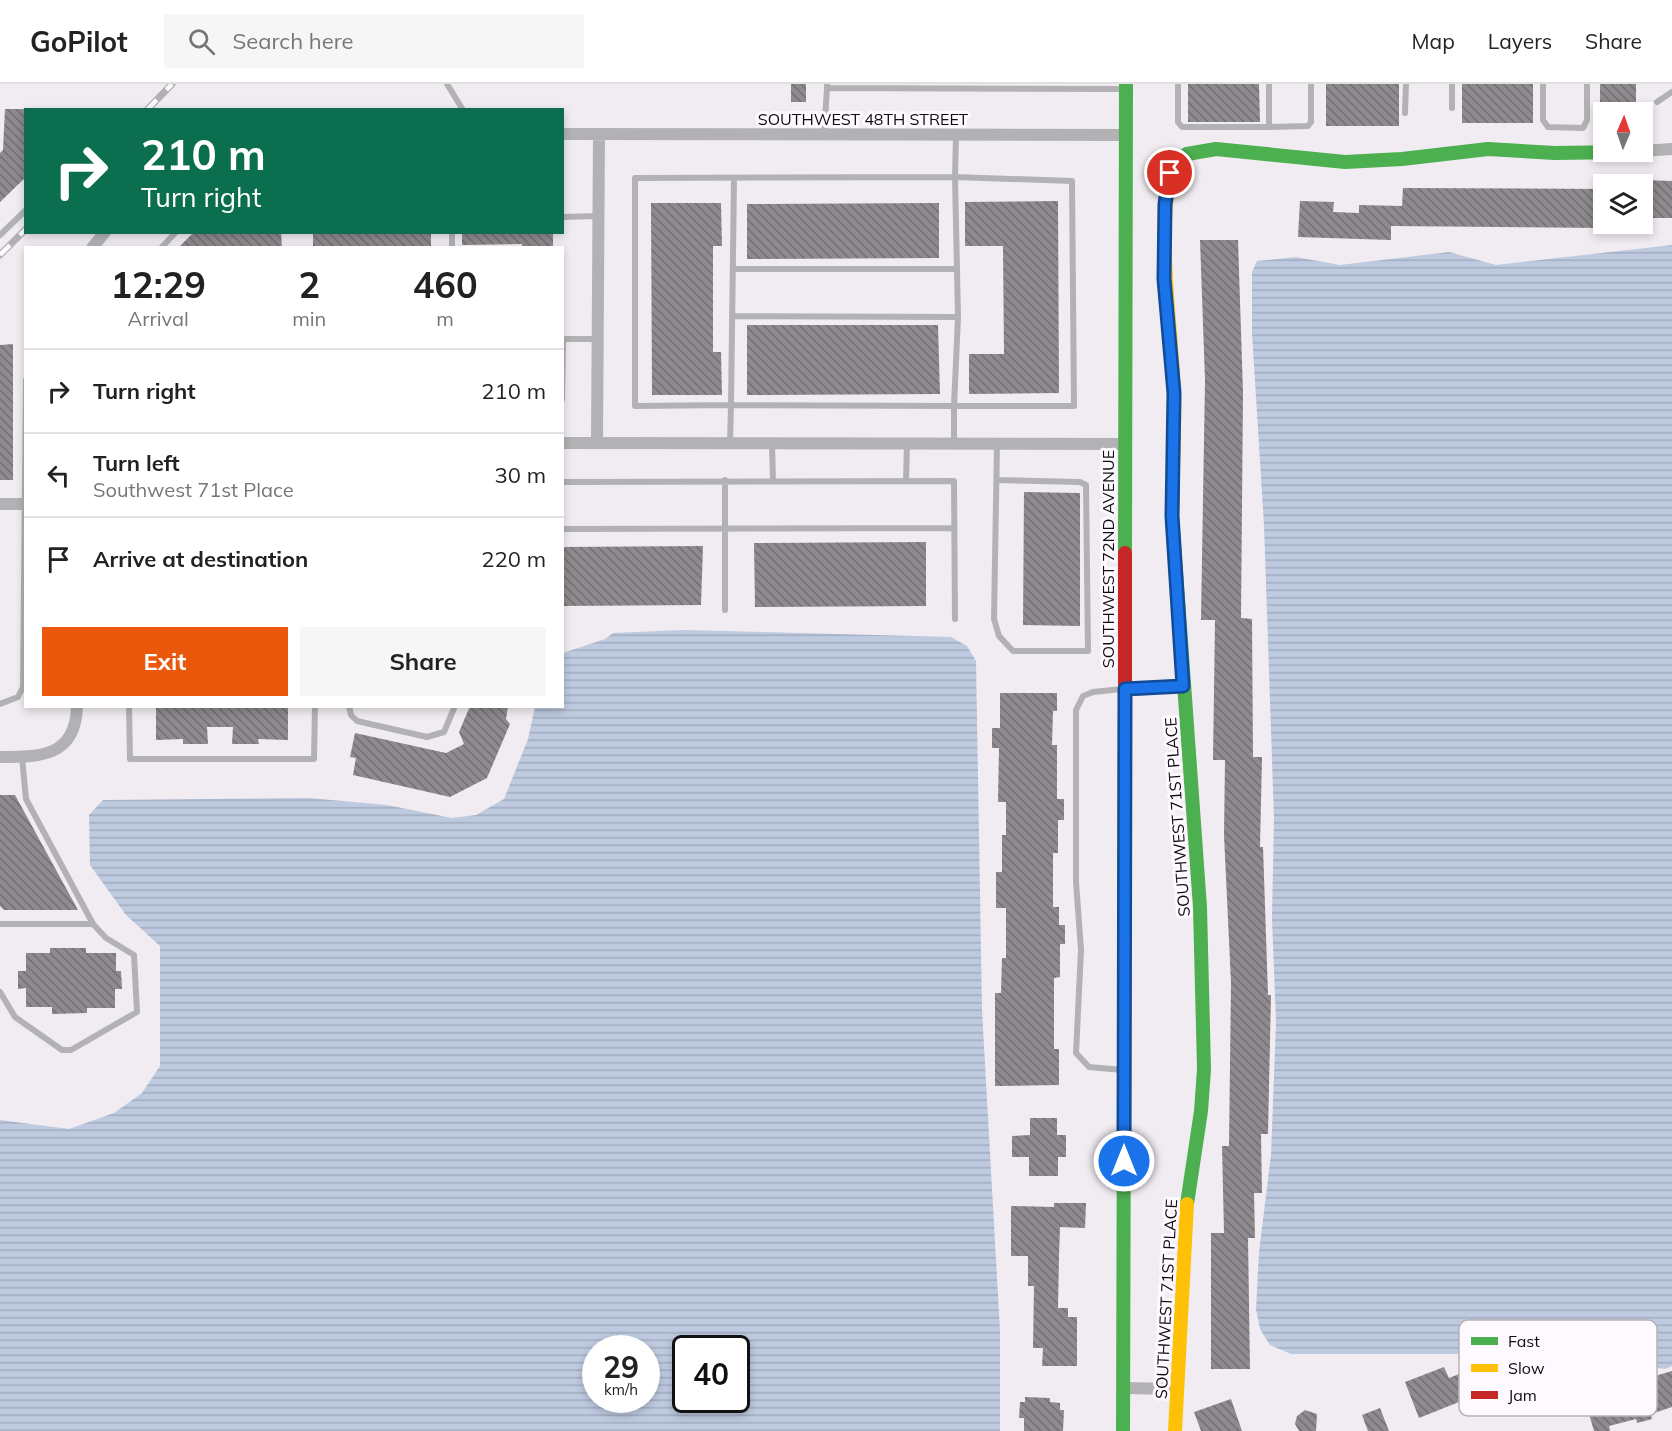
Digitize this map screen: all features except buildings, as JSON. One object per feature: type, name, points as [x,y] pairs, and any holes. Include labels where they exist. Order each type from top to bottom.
[{"type":"street","name":"SOUTHWEST 72ND AVENUE","points":[[1123,1431],[1126,86]]},
{"type":"street","name":"SOUTHWEST 48TH STREET","points":[[564,134],[1126,135]]},
{"type":"street","points":[[597,443],[599,134]]},
{"type":"street","name":"SOUTHWEST 71ST PLACE","points":[[1175,1431],[1187,1204],[1201,1111],[1204,1069],[1200,908],[1172,516],[1174,393],[1164,279],[1165,193],[1174,165],[1187,154],[1216,149],[1345,162],[1402,159],[1488,149],[1593,152]]},
{"type":"street","points":[[1653,150],[1672,149]]},
{"type":"street","points":[[94,246],[103,234]]},
{"type":"street","points":[[564,443],[1125,444]]},
{"type":"street","points":[[0,504],[24,504]]},
{"type":"street","points":[[1125,689],[1183,686]]},
{"type":"street","points":[[0,757],[22,757],[51,752],[70,737],[76,722],[77,708]]},
{"type":"street","points":[[1123,1388],[1177,1389]]},
{"type":"lane","points":[[447,84],[462,108]]},
{"type":"lane","points":[[1178,84],[1178,122],[1182,127],[1308,126],[1311,122],[1311,84]]},
{"type":"lane","points":[[1269,84],[1269,127]]},
{"type":"lane","points":[[1405,113],[1406,84]]},
{"type":"lane","points":[[1452,84],[1452,108]]},
{"type":"lane","points":[[1543,84],[1543,120],[1548,127],[1583,128],[1587,120],[1587,84]]},
{"type":"lane","points":[[824,135],[827,86],[1126,86]]},
{"type":"lane","points":[[1657,102],[1672,92]]},
{"type":"lane","points":[[954,444],[958,316],[956,136]]},
{"type":"lane","points":[[956,177],[1072,181],[1074,406],[635,406],[635,178],[734,178],[956,177]]},
{"type":"lane","points":[[730,443],[734,178]]},
{"type":"lane","points":[[0,235],[24,212]]},
{"type":"lane","points":[[564,217],[599,216]]},
{"type":"lane","points":[[163,246],[174,234]]},
{"type":"lane","points":[[732,269],[956,269]]},
{"type":"lane","points":[[732,316],[958,316]]},
{"type":"lane","points":[[564,339],[598,339]]},
{"type":"lane","points":[[772,443],[773,481]]},
{"type":"lane","points":[[906,481],[907,444]]},
{"type":"lane","points":[[997,444],[994,619],[999,636],[1012,651],[1088,651],[1086,485],[1080,482],[997,480]]},
{"type":"lane","points":[[725,480],[725,610]]},
{"type":"lane","points":[[564,482],[954,481],[955,619]]},
{"type":"lane","points":[[564,529],[954,528]]},
{"type":"lane","points":[[0,704],[18,697],[23,687],[24,596]]},
{"type":"lane","points":[[1124,1070],[1089,1067],[1076,1053],[1082,950],[1076,882],[1076,710],[1083,696],[1094,692],[1125,689]]},
{"type":"lane","points":[[129,708],[130,759],[314,759],[315,708]]},
{"type":"lane","points":[[349,708],[351,715],[357,721],[427,737],[444,732],[454,708]]},
{"type":"lane","points":[[0,992],[15,1017],[62,1050],[70,1050],[137,1012],[134,955],[106,938],[93,924],[26,799],[22,757]]},
{"type":"lane","points":[[0,924],[93,924]]},
{"type":"water","points":[[1672,245],[1672,1366],[1665,1369],[1657,1368],[1657,1320],[1459,1320],[1459,1354],[1291,1354],[1270,1345],[1260,1329],[1256,1309],[1259,1252],[1271,1155],[1276,1022],[1272,918],[1274,818],[1264,525],[1252,333],[1252,272],[1257,261],[1296,257],[1340,265],[1449,252],[1496,265]]},
{"type":"water","points":[[683,630],[951,637],[967,646],[976,661],[982,1010],[1000,1331],[1000,1431],[0,1431],[0,1120],[69,1129],[114,1113],[142,1093],[160,1066],[160,946],[126,915],[90,865],[89,815],[103,800],[309,798],[387,805],[452,818],[476,815],[504,799],[528,739],[535,708],[564,708],[564,653],[605,639],[613,633]]},
{"type":"railway","points":[[149,108],[172,84]]},
{"type":"railway","points":[[0,255],[24,231]]},
{"type":"traffic: fast","points":[[1125,553],[1126,84]]},
{"type":"traffic: fast","points":[[1169,177],[1179,159],[1187,154],[1216,149],[1345,162],[1402,159],[1488,149],[1593,152]]},
{"type":"traffic: fast","points":[[1173,480],[1172,516],[1200,907],[1204,1069],[1201,1111],[1187,1204]]},
{"type":"traffic: fast","points":[[1123,1431],[1125,722]]},
{"type":"traffic: slow","points":[[1169,177],[1165,258],[1174,393],[1173,480]]},
{"type":"traffic: slow","points":[[1175,1431],[1187,1204]]},
{"type":"traffic: jam","points":[[1125,553],[1125,722]]},
{"type":"route","points":[[1124,1161],[1125,689],[1183,686],[1172,516],[1174,393],[1164,279],[1165,204],[1170,173]]}]
